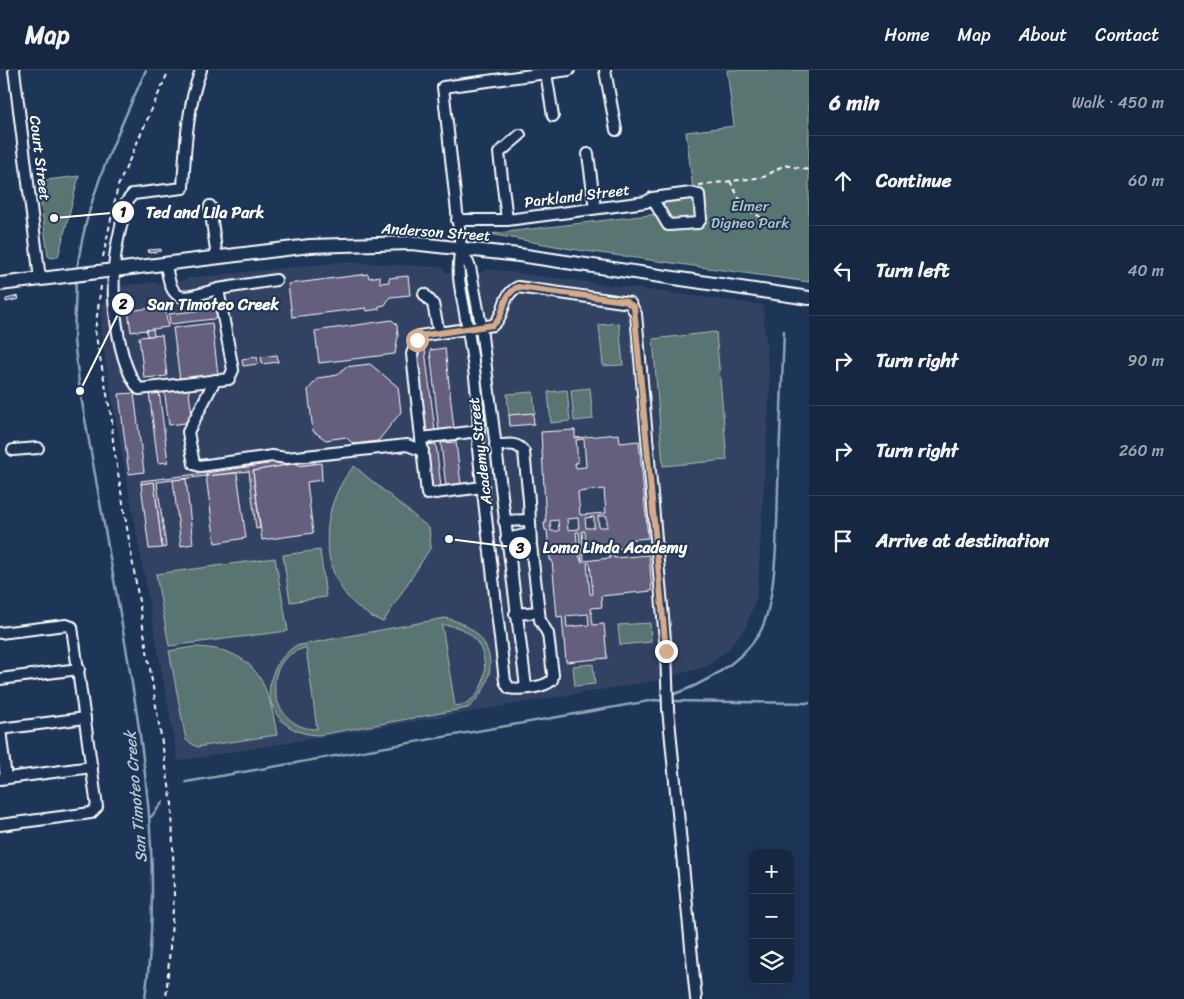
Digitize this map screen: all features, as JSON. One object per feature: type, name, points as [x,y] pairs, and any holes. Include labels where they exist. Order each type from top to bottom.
[{"type":"main road","name":"Anderson Street","points":[[0,284],[310,246],[411,243],[461,248],[809,298]]},
{"type":"street","name":"Court Street","points":[[14,70],[40,279]]},
{"type":"street","points":[[201,70],[196,84],[184,158],[183,188],[133,194],[127,200],[114,270],[115,302],[122,348],[131,380],[139,390],[229,379],[234,370],[218,289]]},
{"type":"street","points":[[553,116],[546,73],[569,70]]},
{"type":"street","points":[[605,70],[616,130]]},
{"type":"street","name":"Academy Street","points":[[461,248],[457,266],[468,330],[479,431],[478,449],[505,681],[509,688],[518,690],[526,687],[524,661],[520,653],[481,328],[470,267],[461,248],[457,220],[443,87],[546,73]]},
{"type":"street","points":[[507,220],[498,153],[520,135]]},
{"type":"street","points":[[588,154],[595,208]]},
{"type":"street","name":"Parkland Street","points":[[457,220],[507,220],[646,202],[652,198],[691,193],[700,195],[701,219],[698,223],[668,225],[652,198]]},
{"type":"street","points":[[210,206],[217,258]]},
{"type":"street","points":[[166,264],[171,290],[178,296],[188,297],[218,289],[276,280]]},
{"type":"street","points":[[483,488],[427,494],[412,354],[419,336],[481,328],[496,323],[506,297],[518,287],[625,301],[634,307],[666,651],[668,709],[696,999]]},
{"type":"street","points":[[424,294],[433,304],[439,333]]},
{"type":"street","points":[[215,380],[188,432],[194,464],[200,466],[272,456],[287,458],[407,445],[423,451]]},
{"type":"street","points":[[421,438],[479,431]]},
{"type":"street","name":"Academy Street","points":[[479,431],[485,448],[508,653],[513,657],[520,653]]},
{"type":"street","points":[[495,446],[515,444],[520,446],[524,452],[530,534],[540,620],[548,634],[552,680],[548,685],[526,687]]},
{"type":"street","points":[[13,450],[38,448]]},
{"type":"street","points":[[504,521],[529,520]]},
{"type":"street","points":[[506,539],[530,534]]},
{"type":"street","points":[[515,614],[539,612]]},
{"type":"street","points":[[0,634],[66,625],[72,627],[92,767],[96,811],[0,824]]},
{"type":"street","points":[[0,679],[79,669]]},
{"type":"street","points":[[85,718],[0,729],[3,779],[92,767]]},
{"type":"path","points":[[103,257],[118,186],[169,70]]},
{"type":"path","points":[[692,186],[764,177],[781,166],[809,170]]},
{"type":"path","points":[[730,181],[746,211]]},
{"type":"path","points":[[738,211],[759,214],[772,223],[777,223]]},
{"type":"path","points":[[101,286],[96,332],[98,354],[102,364],[112,420],[112,442],[172,804],[174,896],[166,999]]},
{"type":"shaded area","points":[[342,262],[442,267],[447,273],[482,272],[489,269],[763,305],[770,388],[757,596],[746,627],[728,650],[708,666],[654,681],[178,761],[106,366],[101,326],[103,304],[108,287],[155,282],[157,284],[182,281],[188,278]]},
{"type":"green space","name":"Elmer Digneo Park","points":[[727,70],[809,70],[809,282],[571,249],[490,234],[657,214],[657,204],[694,198],[686,132],[734,126]]},
{"type":"green space","points":[[79,176],[58,257],[51,258],[48,256],[38,181]]},
{"type":"green space","points":[[619,323],[623,365],[603,366],[599,325]]},
{"type":"green space","points":[[716,332],[727,460],[663,466],[653,339]]},
{"type":"green space","points":[[590,388],[593,419],[574,421],[571,390]]},
{"type":"green space","points":[[567,390],[570,421],[551,423],[548,392]]},
{"type":"green space","points":[[533,392],[535,414],[509,416],[507,394]]},
{"type":"green space","points":[[354,466],[429,528],[431,547],[383,622],[361,610],[345,593],[334,574],[328,552],[328,530],[332,507],[341,485]]},
{"type":"green space","points":[[320,550],[326,597],[290,602],[283,555]]},
{"type":"green space","points":[[275,558],[288,631],[169,646],[156,574]]},
{"type":"green space","points":[[445,618],[462,623],[484,642],[489,655],[490,668],[487,682],[480,695],[468,708],[319,735],[301,732],[287,725],[277,715],[271,702],[270,688],[273,673],[282,659],[295,646]],"holes":[[[442,625],[460,628],[473,637],[481,650],[484,664],[484,679],[478,692],[469,701],[455,706]],[[306,648],[317,729],[301,726],[289,718],[280,707],[275,693],[275,679],[280,665],[290,655]]]},
{"type":"green space","points":[[650,623],[651,642],[620,645],[618,625]]},
{"type":"green space","points":[[194,647],[215,649],[231,654],[245,661],[255,671],[269,699],[277,735],[197,747],[186,740],[169,651]]},
{"type":"green space","points":[[593,664],[595,684],[575,686],[573,666]]},
{"type":"building","points":[[161,249],[161,251],[149,253],[148,250]]},
{"type":"building","points":[[368,274],[369,278],[380,276],[380,283],[389,282],[389,278],[408,276],[410,295],[390,297],[385,305],[379,306],[379,309],[367,311],[366,308],[292,317],[288,284]]},
{"type":"building","points":[[18,296],[19,299],[6,302],[6,299]]},
{"type":"building","points":[[165,306],[168,327],[131,332],[128,311]]},
{"type":"building","points":[[221,308],[222,318],[170,324],[169,314]]},
{"type":"building","points":[[392,320],[397,325],[398,336],[395,354],[319,363],[315,331]]},
{"type":"building","points":[[212,323],[218,375],[180,380],[173,328]]},
{"type":"building","points":[[153,329],[154,336],[147,336],[146,330]]},
{"type":"building","points":[[162,335],[167,376],[144,378],[139,337]]},
{"type":"building","points":[[445,348],[454,429],[439,431],[430,350]]},
{"type":"building","points":[[425,350],[435,431],[425,432],[415,351]]},
{"type":"building","points":[[277,355],[278,362],[262,364],[261,357]]},
{"type":"building","points":[[257,357],[258,364],[243,366],[242,359]]},
{"type":"building","points":[[370,364],[398,387],[401,412],[378,441],[353,444],[346,437],[326,440],[313,431],[308,390],[318,378],[338,375],[345,367]]},
{"type":"building","points":[[188,386],[193,422],[169,425],[164,389]]},
{"type":"building","points":[[159,391],[168,462],[158,463],[149,392]]},
{"type":"building","points":[[134,393],[144,472],[129,474],[119,394]]},
{"type":"building","points":[[533,413],[534,424],[510,426],[509,415]]},
{"type":"building","points":[[575,430],[575,438],[619,434],[620,443],[639,441],[648,538],[626,540],[627,548],[613,549],[614,558],[649,555],[652,591],[601,596],[602,607],[591,608],[593,625],[604,624],[607,658],[566,662],[562,616],[557,617],[552,560],[550,560],[547,530],[545,530],[544,523],[546,523],[541,432]],"holes":[[[584,439],[586,467],[576,468],[575,463],[578,463],[576,440]],[[604,489],[606,513],[580,515],[578,492]],[[598,516],[607,516],[607,527],[599,527]],[[594,517],[594,528],[586,528],[585,518]],[[578,518],[579,529],[568,530],[567,519]],[[558,520],[559,531],[551,531],[550,521]],[[582,531],[585,531],[586,547],[593,553],[609,551],[610,558],[584,561]],[[576,532],[579,532],[582,563],[578,553]],[[587,563],[590,563],[593,594],[590,594]],[[588,614],[589,625],[567,627],[566,616]]]},
{"type":"building","points":[[456,442],[461,485],[446,487],[441,443]]},
{"type":"building","points":[[436,444],[441,487],[431,488],[426,445]]},
{"type":"building","points":[[314,459],[315,464],[298,466],[298,463],[253,471],[260,528],[256,529],[249,471],[206,476],[206,473],[268,464],[268,462],[282,460],[282,463]]},
{"type":"building","points":[[298,463],[298,466],[321,463],[322,480],[307,482],[313,533],[262,540],[253,471]]},
{"type":"building","points":[[206,473],[206,476],[157,482],[166,547],[162,548],[154,482],[141,484],[141,481]]},
{"type":"building","points":[[237,473],[246,538],[215,543],[206,476]]},
{"type":"building","points":[[186,479],[193,544],[181,546],[173,480]]},
{"type":"building","points":[[154,482],[162,548],[149,549],[141,484]]},
{"type":"waterway","name":"San Timoteo Creek","points":[[77,271],[81,245],[95,193],[114,143],[146,70]]},
{"type":"waterway","name":"San Timoteo Creek","points":[[76,279],[74,340],[80,391],[137,715],[148,808],[152,902],[145,999]]},
{"type":"waterway","points":[[669,696],[694,686],[731,664],[751,645],[765,621],[773,584],[775,563],[784,331]]},
{"type":"waterway","points":[[186,782],[655,700],[665,701]]},
{"type":"waterway","points":[[671,701],[809,703]]},
{"type":"waterway","points":[[151,817],[163,802]]},
{"type":"place","name":"Ted and Lila Park","points":[[54,218]]},
{"type":"place","name":"San Timoteo Creek","points":[[80,391]]},
{"type":"place","name":"Loma Linda Academy","points":[[449,539]]},
{"type":"route","points":[[417,340],[419,336],[493,325],[499,319],[506,297],[510,291],[518,287],[625,301],[634,307],[666,651]]}]
